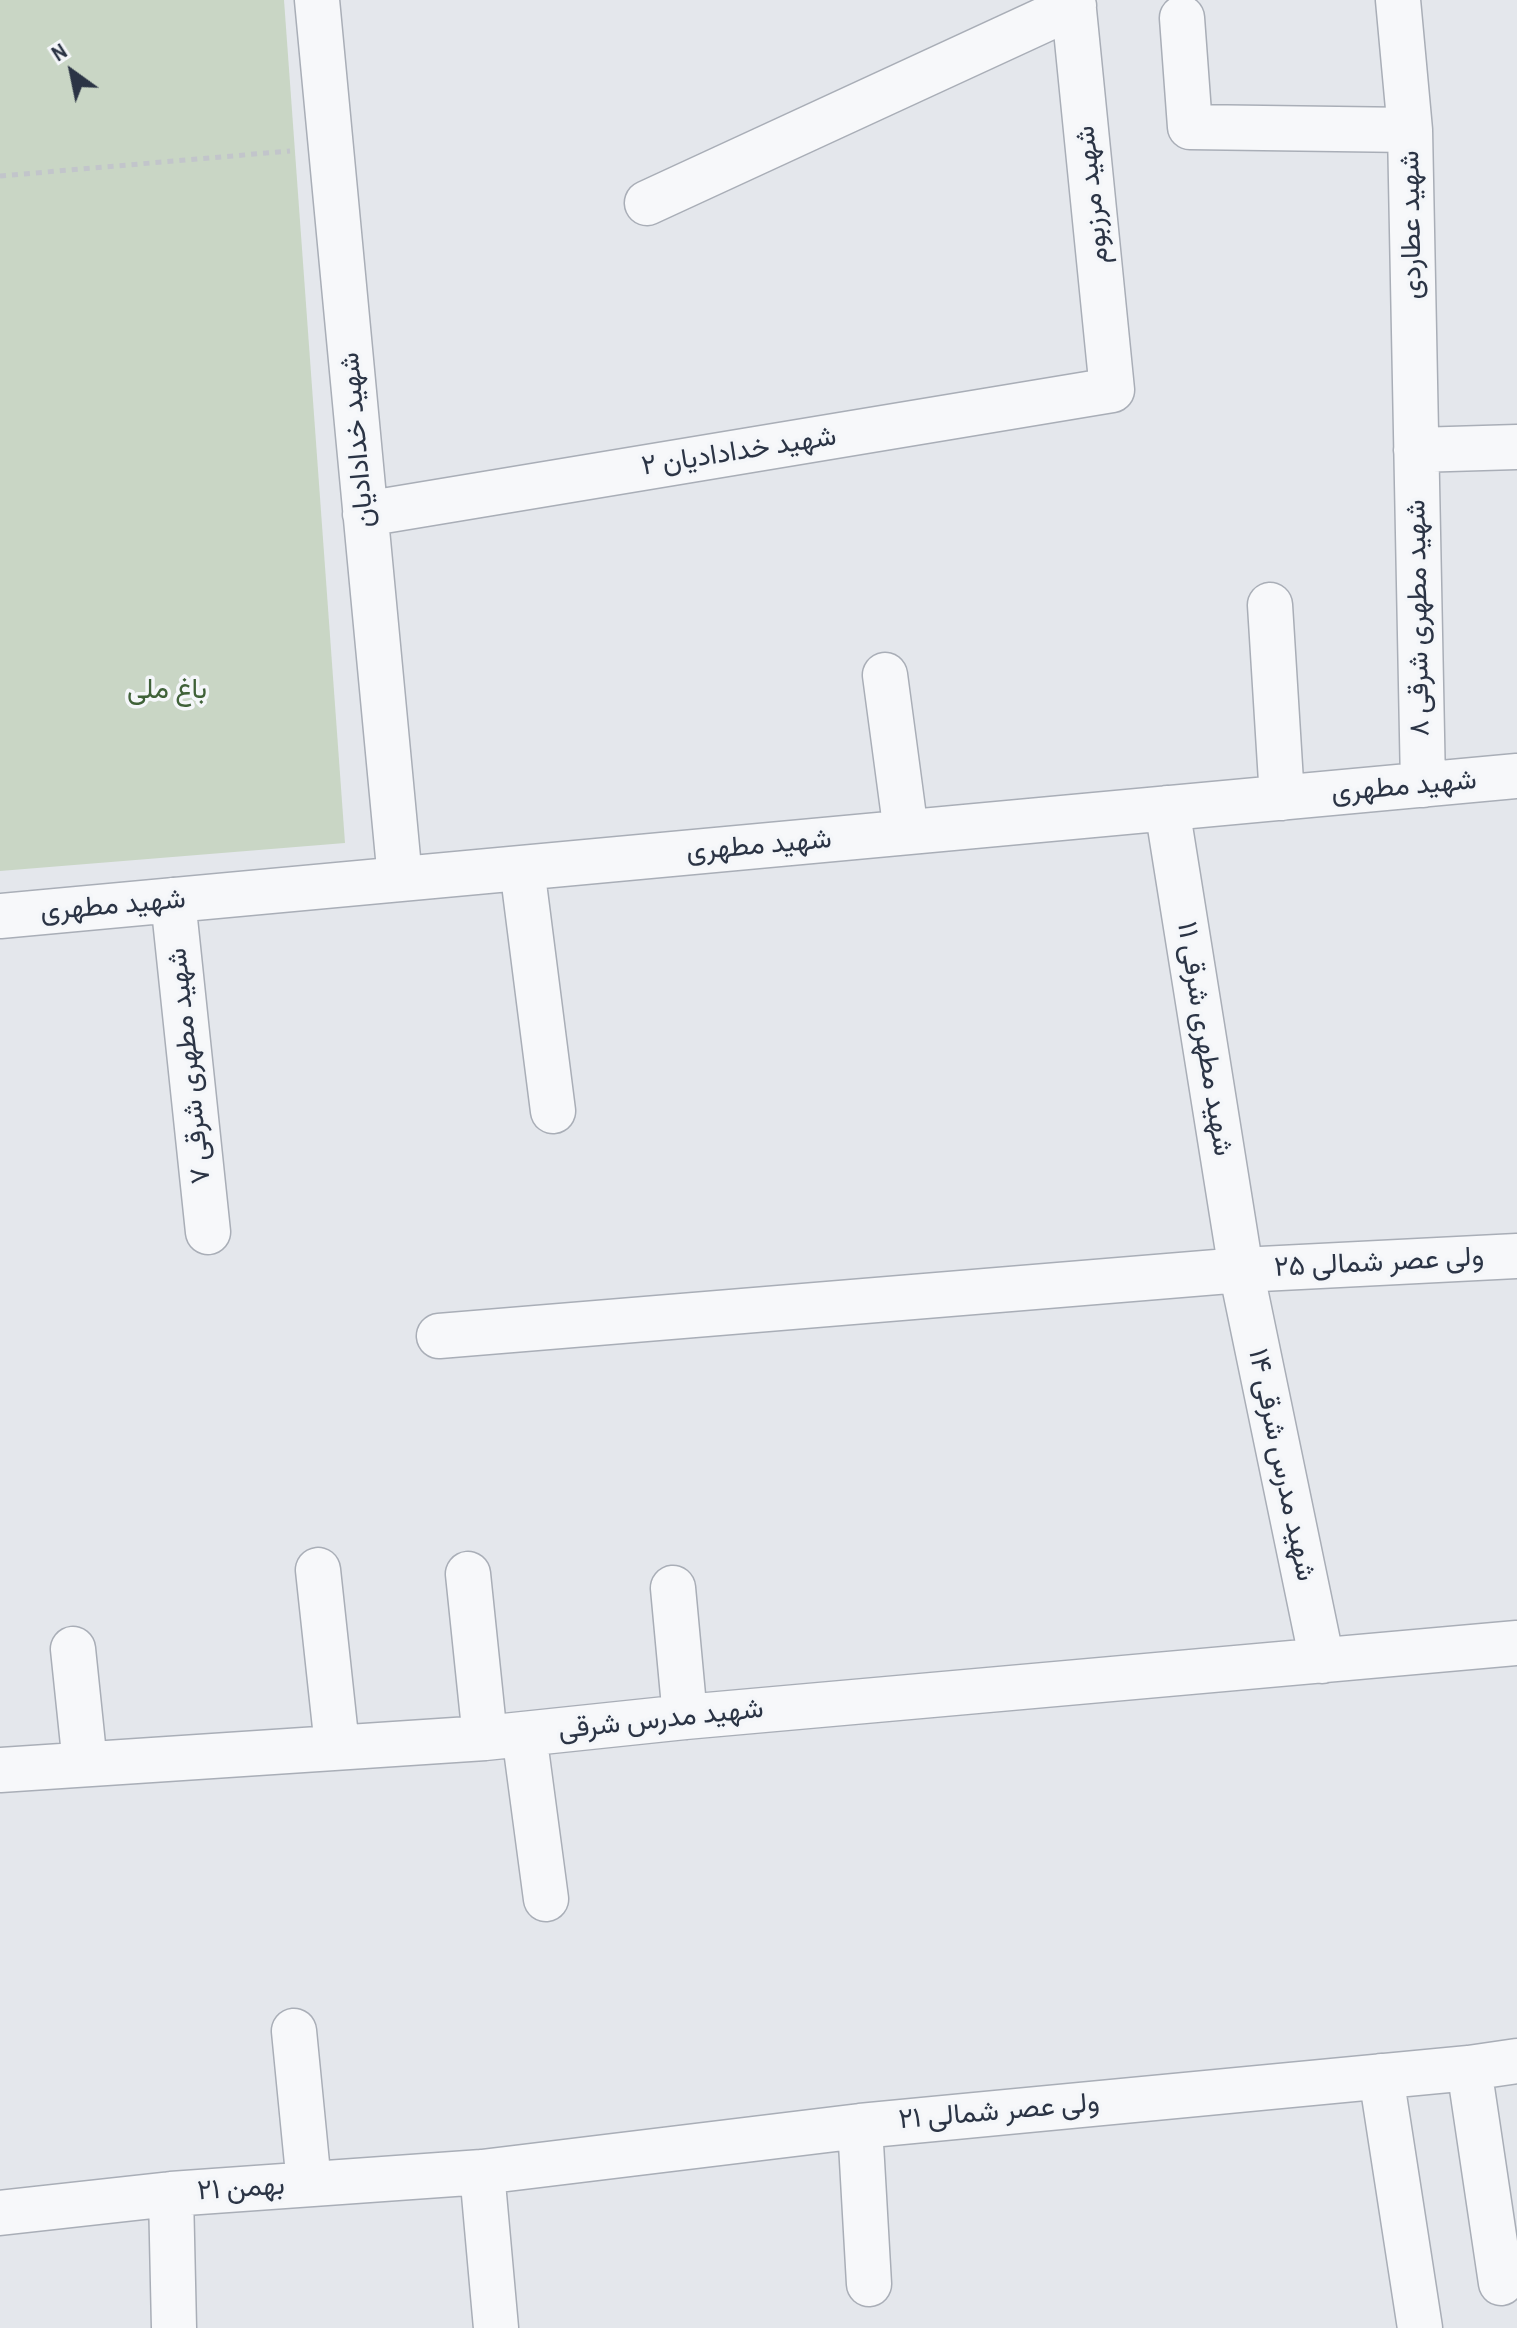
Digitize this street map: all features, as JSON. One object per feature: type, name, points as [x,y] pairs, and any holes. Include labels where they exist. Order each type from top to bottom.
[{"type":"street","name":"شهید خدادادیان","points":[[317,0],[400,879]]},
{"type":"street","name":"شهید عطاردی","points":[[1398,0],[1410,130],[1416,450]]},
{"type":"street","points":[[647,203],[1073,3]]},
{"type":"street","name":"شهید مرزبوم","points":[[1073,3],[1112,390]]},
{"type":"street","points":[[1182,18],[1190,127],[1410,130]]},
{"type":"street","name":"شهید خدادادیان ۲","points":[[365,514],[1112,390]]},
{"type":"street","points":[[1416,450],[1517,447]]},
{"type":"street","name":"شهید مطهری شرقی ۸","points":[[1416,450],[1423,785]]},
{"type":"street","points":[[1270,605],[1282,798]]},
{"type":"street","points":[[885,675],[906,832]]},
{"type":"street","name":"شهید مطهری","points":[[0,916],[1517,776]]},
{"type":"street","name":"شهید مطهری شرقی ۱۱","points":[[1167,808],[1241,1270]]},
{"type":"street","points":[[522,868],[553,1111]]},
{"type":"street","name":"شهید مطهری شرقی ۷","points":[[173,900],[208,1232]]},
{"type":"street","name":"ولی عصر شمالی ۲۵","points":[[439,1336],[1241,1270],[1517,1256]]},
{"type":"street","name":"شهید مدرس شرقی ۱۴","points":[[1241,1270],[1322,1661]]},
{"type":"street","points":[[318,1570],[337,1746]]},
{"type":"street","points":[[468,1574],[546,1899]]},
{"type":"street","points":[[673,1588],[685,1717]]},
{"type":"street","name":"شهید مدرس شرقی","points":[[0,1770],[505,1736],[685,1717],[1517,1643]]},
{"type":"street","points":[[73,1649],[85,1764]]},
{"type":"street","points":[[294,2031],[309,2184]]},
{"type":"street","name":"ولی عصر شمالی ۲۱","points":[[482,2172],[860,2126],[1517,2061]]},
{"type":"street","points":[[1469,2068],[1501,2283]]},
{"type":"street","points":[[1381,2076],[1420,2328]]},
{"type":"street","points":[[860,2126],[869,2284]]},
{"type":"street","points":[[482,2172],[496,2328]]},
{"type":"street","name":"بهمن ۲۱","points":[[0,2213],[171,2194],[482,2172]]},
{"type":"street","points":[[171,2194],[174,2328]]},
{"type":"path","points":[[0,176],[331,148]]},
{"type":"green space","name":"باغ ملی","points":[[0,0],[284,0],[345,843],[0,871]]}]
